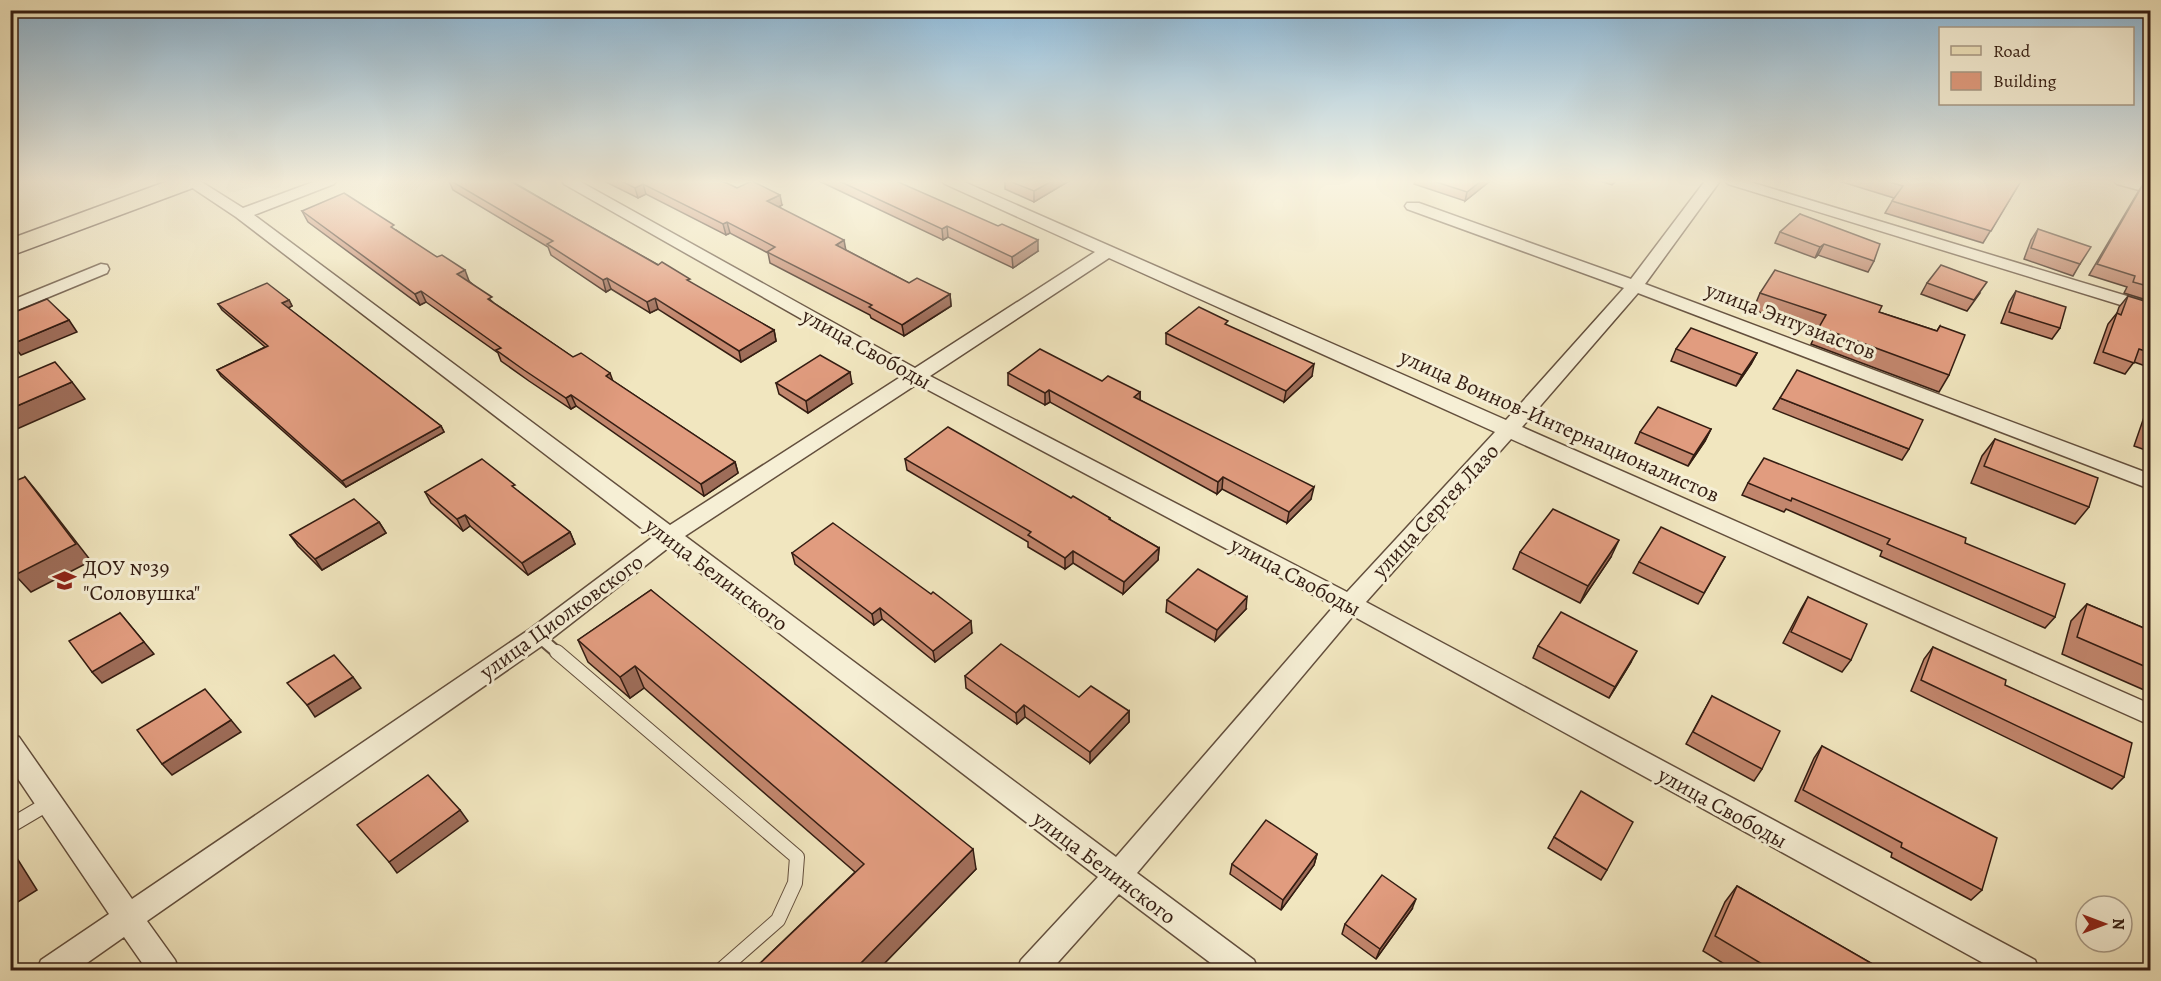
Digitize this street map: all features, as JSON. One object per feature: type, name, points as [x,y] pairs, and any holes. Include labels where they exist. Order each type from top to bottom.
[{"type":"main road","points":[[10,248],[66,227]]},
{"type":"street","name":"улица Белинского","points":[[259,227],[1116,877],[1243,970]]},
{"type":"street","name":"улица Свободы","points":[[651,227],[916,376],[1350,604],[2024,970]]},
{"type":"street","name":"улица Воинов-Интернационалистов","points":[[1052,227],[1510,428],[2151,715]]},
{"type":"street","name":"улица Энтузиастов","points":[[1471,227],[1635,286],[2151,482]]},
{"type":"street","name":"улица Сергея Лазо","points":[[1032,970],[1116,877],[1350,604],[1635,286],[1679,227]]},
{"type":"street","points":[[1885,227],[2151,309]]},
{"type":"street","name":"улица Циолковского","points":[[52,970],[538,636],[668,537],[1107,252]]},
{"type":"street","points":[[10,308],[101,269]]},
{"type":"street","points":[[10,746],[164,970]]},
{"type":"lane","points":[[538,636],[797,857],[795,884],[778,920],[722,970]]},
{"type":"lane","points":[[10,826],[50,803]]},
{"type":"building","points":[[323,227],[391,227],[437,257],[442,255],[465,270],[457,274],[492,297],[488,299],[573,357],[581,353],[610,373],[606,376],[735,462],[701,484],[571,395],[566,398],[524,370],[496,350],[501,348],[421,291],[415,294]]},
{"type":"building","points":[[529,227],[591,227],[658,265],[662,262],[690,279],[687,280],[774,330],[739,351],[655,298],[647,302],[607,278],[603,280],[547,244],[553,241]]},
{"type":"building","points":[[736,227],[818,227],[844,240],[836,245],[909,283],[917,278],[950,294],[902,325],[869,307],[872,305],[767,252],[775,247]]},
{"type":"building","points":[[949,227],[1008,227],[1038,240],[1012,257]]},
{"type":"building","points":[[1786,227],[1834,227],[1880,244],[1874,261],[1824,244],[1820,247],[1780,232]]},
{"type":"building","points":[[1977,227],[1994,227],[1991,231]]},
{"type":"building","points":[[2119,227],[2151,227],[2151,287],[2133,282],[2135,276],[2097,264]]},
{"type":"building","points":[[2038,229],[2091,247],[2080,264],[2031,248]]},
{"type":"building","points":[[1941,265],[1987,282],[1974,300],[1927,283]]},
{"type":"building","points":[[1775,270],[1882,306],[1879,312],[1937,331],[1940,326],[1965,335],[1949,375],[1819,327],[1826,315],[1760,293]]},
{"type":"building","points":[[267,283],[289,300],[282,303],[441,426],[342,481],[217,370],[268,346],[218,304]]},
{"type":"building","points":[[2016,291],[2066,307],[2060,328],[2009,312]]},
{"type":"building","points":[[2128,296],[2151,303],[2151,312],[2145,328],[2151,330],[2151,353],[2139,349],[2134,363],[2103,352],[2117,313],[2121,315]]},
{"type":"building","points":[[47,299],[69,320],[12,344],[10,342],[10,314]]},
{"type":"building","points":[[1199,307],[1228,321],[1225,324],[1314,364],[1286,391],[1166,333]]},
{"type":"building","points":[[1691,328],[1757,353],[1742,375],[1676,349]]},
{"type":"building","points":[[1040,349],[1102,381],[1108,376],[1140,392],[1134,397],[1314,487],[1289,512],[1223,477],[1218,482],[1049,390],[1045,393],[1008,373]]},
{"type":"building","points":[[820,355],[850,372],[806,401],[776,383]]},
{"type":"building","points":[[55,362],[72,382],[10,409],[10,381]]},
{"type":"building","points":[[1797,370],[1923,420],[1909,449],[1780,398]]},
{"type":"building","points":[[1658,407],[1711,429],[1694,455],[1640,432]]},
{"type":"building","points":[[2151,414],[2151,437],[2144,435]]},
{"type":"building","points":[[948,427],[1071,498],[1073,496],[1159,548],[1124,582],[1073,551],[1065,558],[1028,535],[1031,532],[905,459]]},
{"type":"building","points":[[1995,439],[2098,478],[2089,507],[1984,466]]},
{"type":"building","points":[[1764,458],[1966,538],[1965,543],[2065,584],[2055,617],[1887,544],[1890,539],[1792,498],[1791,501],[1748,483]]},
{"type":"building","points":[[482,459],[570,532],[522,563],[465,515],[457,519],[425,492]]},
{"type":"building","points":[[25,477],[76,544],[15,575],[10,568],[10,483]]},
{"type":"building","points":[[354,499],[379,522],[315,559],[290,535]]},
{"type":"building","points":[[1553,509],[1619,540],[1588,586],[1520,552]]},
{"type":"building","points":[[833,523],[971,621],[933,651],[880,608],[872,614],[792,553]]},
{"type":"building","points":[[1661,527],[1725,557],[1704,593],[1639,562]]},
{"type":"building","points":[[1198,569],[1247,597],[1217,630],[1167,600]]},
{"type":"building","points":[[651,590],[973,849],[854,970],[753,970],[864,864],[635,666],[620,677],[578,640]]},
{"type":"building","points":[[1808,597],[1867,624],[1851,660],[1791,632]]},
{"type":"building","points":[[2087,604],[2151,631],[2151,669],[2077,637]]},
{"type":"building","points":[[1561,612],[1637,651],[1615,687],[1538,646]]},
{"type":"building","points":[[120,613],[144,642],[92,672],[69,641]]},
{"type":"building","points":[[1001,644],[1079,697],[1091,686],[1129,711],[1090,752],[1024,705],[1016,713],[965,676]]},
{"type":"building","points":[[1933,647],[2006,680],[2005,685],[2132,743],[2124,777],[1921,680]]},
{"type":"building","points":[[334,655],[353,677],[307,705],[287,683]]},
{"type":"building","points":[[205,689],[231,720],[162,764],[137,730]]},
{"type":"building","points":[[1712,696],[1780,731],[1762,769],[1693,732]]},
{"type":"building","points":[[1822,746],[1997,838],[1982,890],[1901,847],[1902,843],[1803,790]]},
{"type":"building","points":[[428,775],[460,810],[389,862],[357,825]]},
{"type":"building","points":[[1581,791],[1633,822],[1607,870],[1554,837]]},
{"type":"building","points":[[1266,820],[1317,854],[1283,900],[1232,864]]},
{"type":"building","points":[[1382,875],[1416,899],[1380,949],[1345,924]]},
{"type":"building","points":[[1737,886],[1883,970],[1772,970],[1715,936]]},
{"type":"place","name":"ДОУ №39 \"Соловушка\"","points":[[65,580]]}]
